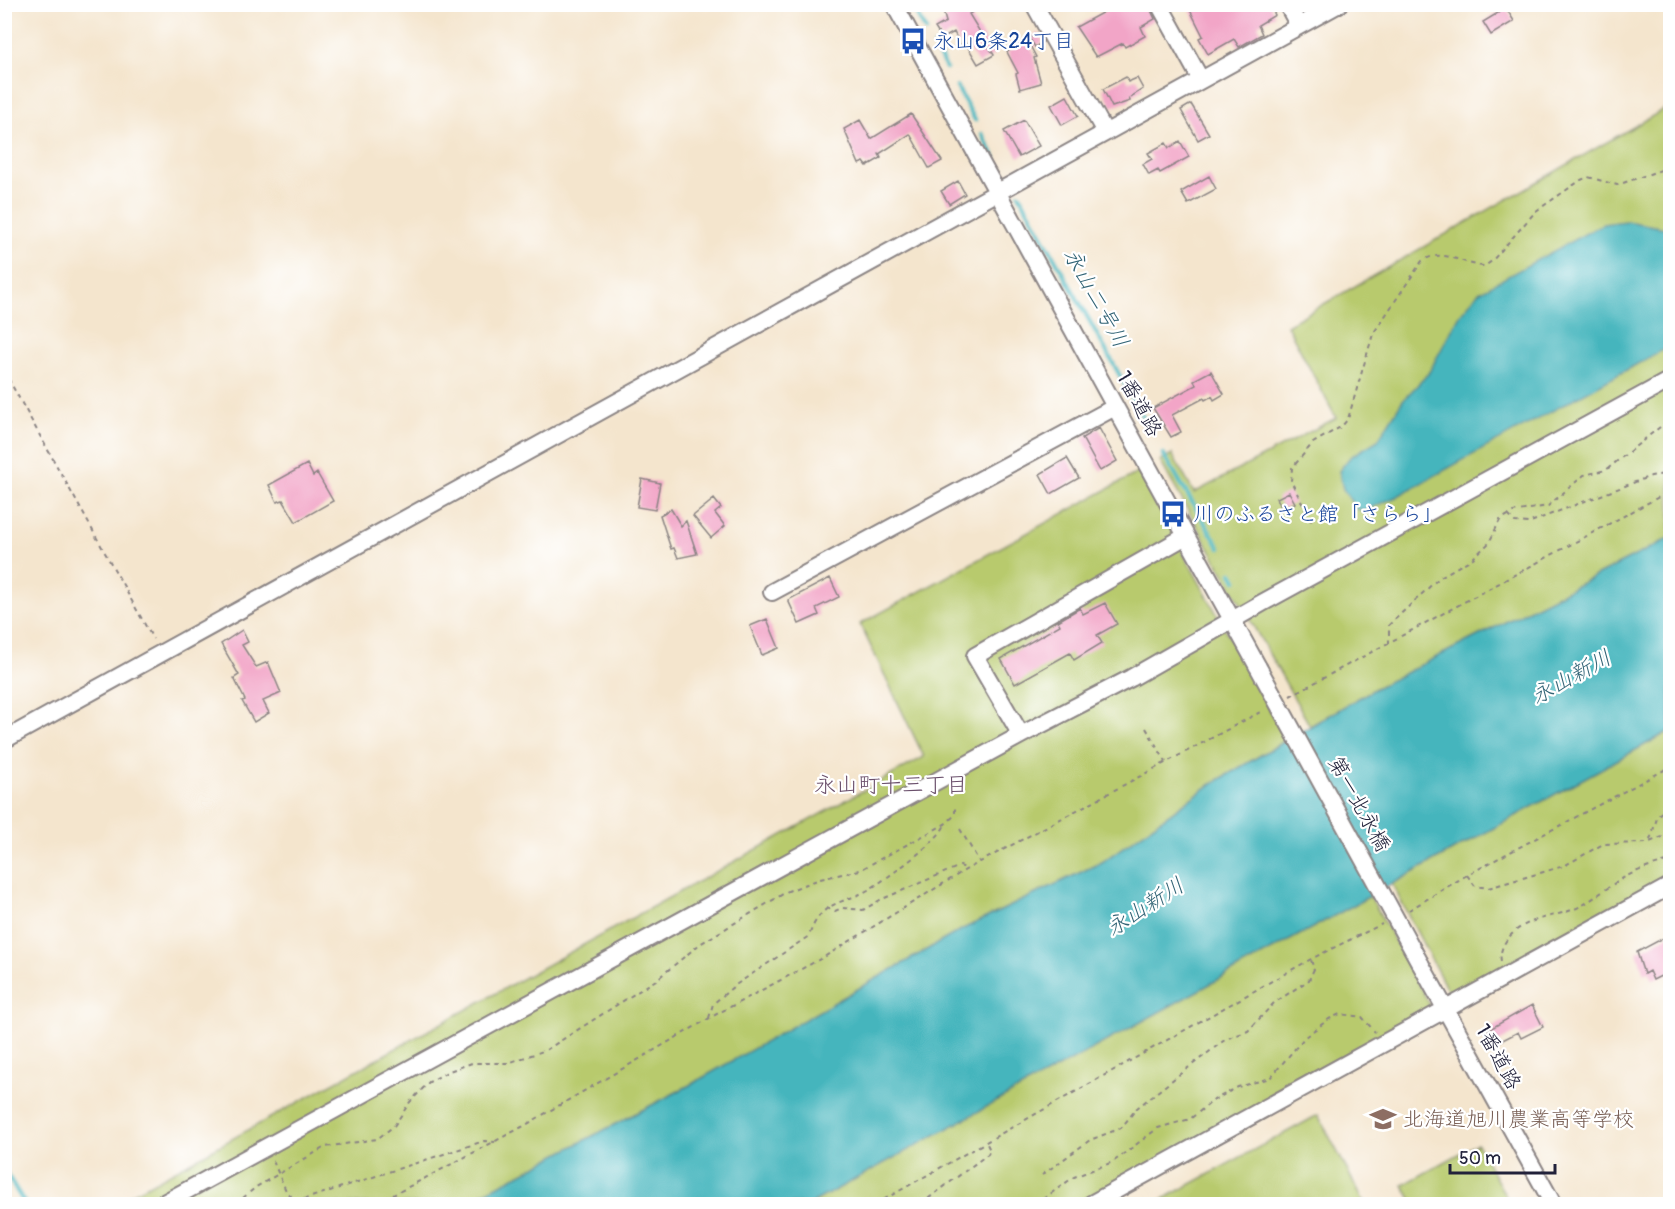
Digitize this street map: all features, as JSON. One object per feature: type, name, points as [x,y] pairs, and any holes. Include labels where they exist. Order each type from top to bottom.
[{"type":"street","name":"1番道路","points":[[894,4],[1258,667]]},
{"type":"street","points":[[1035,4],[1105,132]]},
{"type":"street","points":[[1159,4],[1201,80]]},
{"type":"street","points":[[1287,4],[1299,26]]},
{"type":"street","points":[[4,740],[162,655],[1339,4]]},
{"type":"street","points":[[162,1204],[1021,735],[1131,678],[1232,620],[1671,380]]},
{"type":"street","points":[[772,592],[1115,407]]},
{"type":"street","points":[[1021,735],[975,656],[1186,537]]},
{"type":"street","name":"第一北永橋","points":[[1258,667],[1420,963]]},
{"type":"street","points":[[1091,1204],[1447,1011],[1671,886]]},
{"type":"street","name":"1番道路","points":[[1420,963],[1553,1204]]},
{"type":"path","points":[[1311,521],[1291,481],[1292,468],[1313,443],[1342,426],[1348,419],[1373,334],[1422,261],[1430,256],[1445,255],[1485,266],[1536,212],[1581,180],[1588,177],[1617,185],[1671,167]]},
{"type":"path","points":[[4,371],[162,655]]},
{"type":"path","points":[[1389,645],[1389,625],[1440,577],[1473,558],[1489,543],[1500,520],[1508,515],[1548,506],[1584,475],[1606,470],[1671,418]]},
{"type":"path","points":[[1508,515],[1515,522],[1527,523],[1651,476],[1665,474],[1671,476]]},
{"type":"path","points":[[1289,697],[1671,491]]},
{"type":"path","points":[[376,1204],[495,1142],[708,1019],[824,957],[967,869],[1270,707]]},
{"type":"path","points":[[1146,728],[1166,762]]},
{"type":"path","points":[[1404,912],[1467,875],[1671,767]]},
{"type":"path","points":[[1650,842],[1658,815],[1671,806]]},
{"type":"path","points":[[236,1204],[256,1187],[325,1147],[377,1139],[394,1126],[410,1102],[429,1082],[449,1071],[472,1063],[508,1063],[546,1050],[656,980],[700,944],[788,891],[820,879],[860,870],[945,824],[955,815],[955,807]]},
{"type":"path","points":[[708,1019],[714,1004],[734,986],[809,936],[813,924],[826,908],[868,890],[930,846],[943,832],[945,824]]},
{"type":"path","points":[[960,829],[980,863]]},
{"type":"path","points":[[1467,875],[1475,886],[1488,888],[1564,866],[1604,844],[1650,842],[1671,834]]},
{"type":"path","points":[[1507,977],[1500,952],[1512,933],[1521,927],[1582,906],[1626,876],[1671,861]]},
{"type":"path","points":[[826,908],[835,911],[842,908],[863,910],[879,900],[960,866],[967,869]]},
{"type":"path","points":[[876,1204],[987,1144],[1311,960],[1384,923]]},
{"type":"path","points":[[1042,1175],[1090,1140],[1121,1128],[1137,1108],[1180,1074],[1226,1040],[1248,1031],[1274,1003],[1309,980],[1314,969],[1311,960]]},
{"type":"path","points":[[1036,1204],[1074,1177],[1113,1162],[1158,1128],[1190,1119],[1214,1100],[1238,1087],[1270,1078],[1305,1037],[1329,1019],[1340,1014],[1362,1017],[1372,1025],[1381,1045]]},
{"type":"path","points":[[266,1147],[287,1193],[298,1201],[484,1140],[495,1142]]},
{"type":"path","points":[[921,1204],[988,1154],[990,1150],[987,1144]]},
{"type":"green space","points":[[1670,106],[1670,538],[1376,688],[1310,726],[1160,461],[1172,454],[1194,493],[1336,418],[1287,325]]},
{"type":"green space","points":[[1139,472],[1286,740],[1210,785],[1102,862],[963,929],[690,1085],[463,1204],[114,1204],[924,757],[860,624]]},
{"type":"green space","points":[[1670,731],[1670,886],[1455,1005],[1392,884]]},
{"type":"green space","points":[[1370,896],[1436,1016],[1081,1204],[810,1204]]},
{"type":"green space","points":[[1318,1115],[1365,1204],[1154,1204]]},
{"type":"green space","points":[[1477,1144],[1510,1204],[1414,1204],[1403,1185]]},
{"type":"water","points":[[1626,221],[1670,229],[1670,346],[1396,497],[1366,510],[1356,509],[1343,489],[1339,471],[1350,457],[1378,440],[1403,400],[1428,374],[1460,315],[1479,292],[1603,224]]},
{"type":"water","name":"永山新川","points":[[1670,538],[1670,731],[810,1204],[463,1204],[690,1085],[963,929],[1102,862],[1210,785],[1376,688]]},
{"type":"building","points":[[941,4],[985,4],[969,14],[994,55],[978,64],[965,42],[960,45],[954,32],[942,39],[935,28],[946,22]]},
{"type":"building","points":[[1118,4],[1148,4],[1155,19],[1141,27],[1145,36],[1125,47],[1123,43],[1096,57],[1076,27]]},
{"type":"building","points":[[1187,4],[1269,4],[1275,15],[1258,25],[1262,34],[1239,47],[1234,39],[1208,54],[1199,38],[1203,36]]},
{"type":"building","points":[[1506,8],[1514,21],[1491,35],[1483,22]]},
{"type":"building","points":[[1038,33],[1043,42],[1035,47],[1029,38]]},
{"type":"building","points":[[1027,40],[1036,57],[1034,58],[1041,83],[1020,89],[1016,74],[1018,73],[1007,52]]},
{"type":"building","points":[[1126,77],[1128,82],[1137,78],[1143,89],[1129,98],[1130,101],[1112,107],[1103,89]]},
{"type":"building","points":[[1067,96],[1078,116],[1062,125],[1051,105]]},
{"type":"building","points":[[1191,104],[1209,134],[1198,140],[1181,110]]},
{"type":"building","points":[[911,114],[942,161],[929,168],[910,134],[879,154],[881,158],[867,166],[864,162],[859,164],[844,129],[860,120],[871,139]]},
{"type":"building","points":[[1024,120],[1039,146],[1019,157],[1004,131]]},
{"type":"building","points":[[1180,141],[1189,157],[1160,173],[1158,170],[1149,175],[1143,164],[1152,159],[1148,153],[1166,143],[1169,148]]},
{"type":"building","points":[[1209,176],[1216,189],[1188,204],[1181,192]]},
{"type":"building","points":[[958,181],[965,194],[949,204],[941,191]]},
{"type":"building","points":[[1211,371],[1224,394],[1214,400],[1212,396],[1205,400],[1204,398],[1172,415],[1181,432],[1171,437],[1153,408],[1196,385],[1194,380]]},
{"type":"building","points":[[1099,428],[1117,461],[1100,471],[1082,438]]},
{"type":"building","points":[[1067,458],[1079,478],[1051,494],[1040,474]]},
{"type":"building","points":[[307,464],[313,476],[317,473],[333,501],[296,522],[283,500],[277,502],[269,485]]},
{"type":"building","points":[[642,479],[660,483],[655,510],[637,507]]},
{"type":"building","points":[[1289,492],[1295,503],[1282,509],[1277,498]]},
{"type":"building","points":[[714,499],[721,508],[715,513],[725,526],[711,538],[693,516]]},
{"type":"building","points":[[671,509],[681,526],[686,521],[697,554],[678,558],[674,548],[671,549],[660,515]]},
{"type":"building","points":[[830,578],[839,597],[816,608],[819,615],[799,624],[788,600]]},
{"type":"building","points":[[1105,603],[1117,624],[1097,635],[1102,643],[1074,660],[1070,653],[1015,684],[1001,659],[1060,625],[1058,621],[1080,608],[1083,614]]},
{"type":"building","points":[[767,619],[779,648],[762,655],[750,626]]},
{"type":"building","points":[[242,630],[248,642],[242,645],[256,667],[268,662],[281,693],[263,701],[269,713],[254,722],[242,701],[245,700],[234,678],[239,675],[221,644]]},
{"type":"building","points":[[1671,934],[1671,971],[1653,980],[1649,971],[1644,974],[1637,952]]},
{"type":"building","points":[[1532,1005],[1543,1027],[1521,1038],[1518,1032],[1495,1044],[1488,1030]]},
{"type":"waterway","name":"永山二号川","points":[[911,4],[926,31]]},
{"type":"waterway","name":"永山二号川","points":[[934,46],[946,68]]},
{"type":"waterway","name":"永山二号川","points":[[957,87],[975,120]]},
{"type":"waterway","name":"永山二号川","points":[[982,134],[995,158]]},
{"type":"waterway","name":"永山二号川","points":[[1019,194],[1144,419]]},
{"type":"waterway","name":"永山二号川","points":[[1163,454],[1220,548]]},
{"type":"waterway","name":"永山二号川","points":[[1232,573],[1236,580]]},
{"type":"waterway","points":[[4,1170],[25,1204]]},
{"type":"place","name":"永山6条24丁目","points":[[913,41]]},
{"type":"place","name":"川のふるさと館「さらら」","points":[[1173,514]]},
{"type":"place","name":"北海道旭川農業高等学校","points":[[1383,1119]]},
{"type":"district","name":"永山町十三丁目","points":[[891,785]]}]
